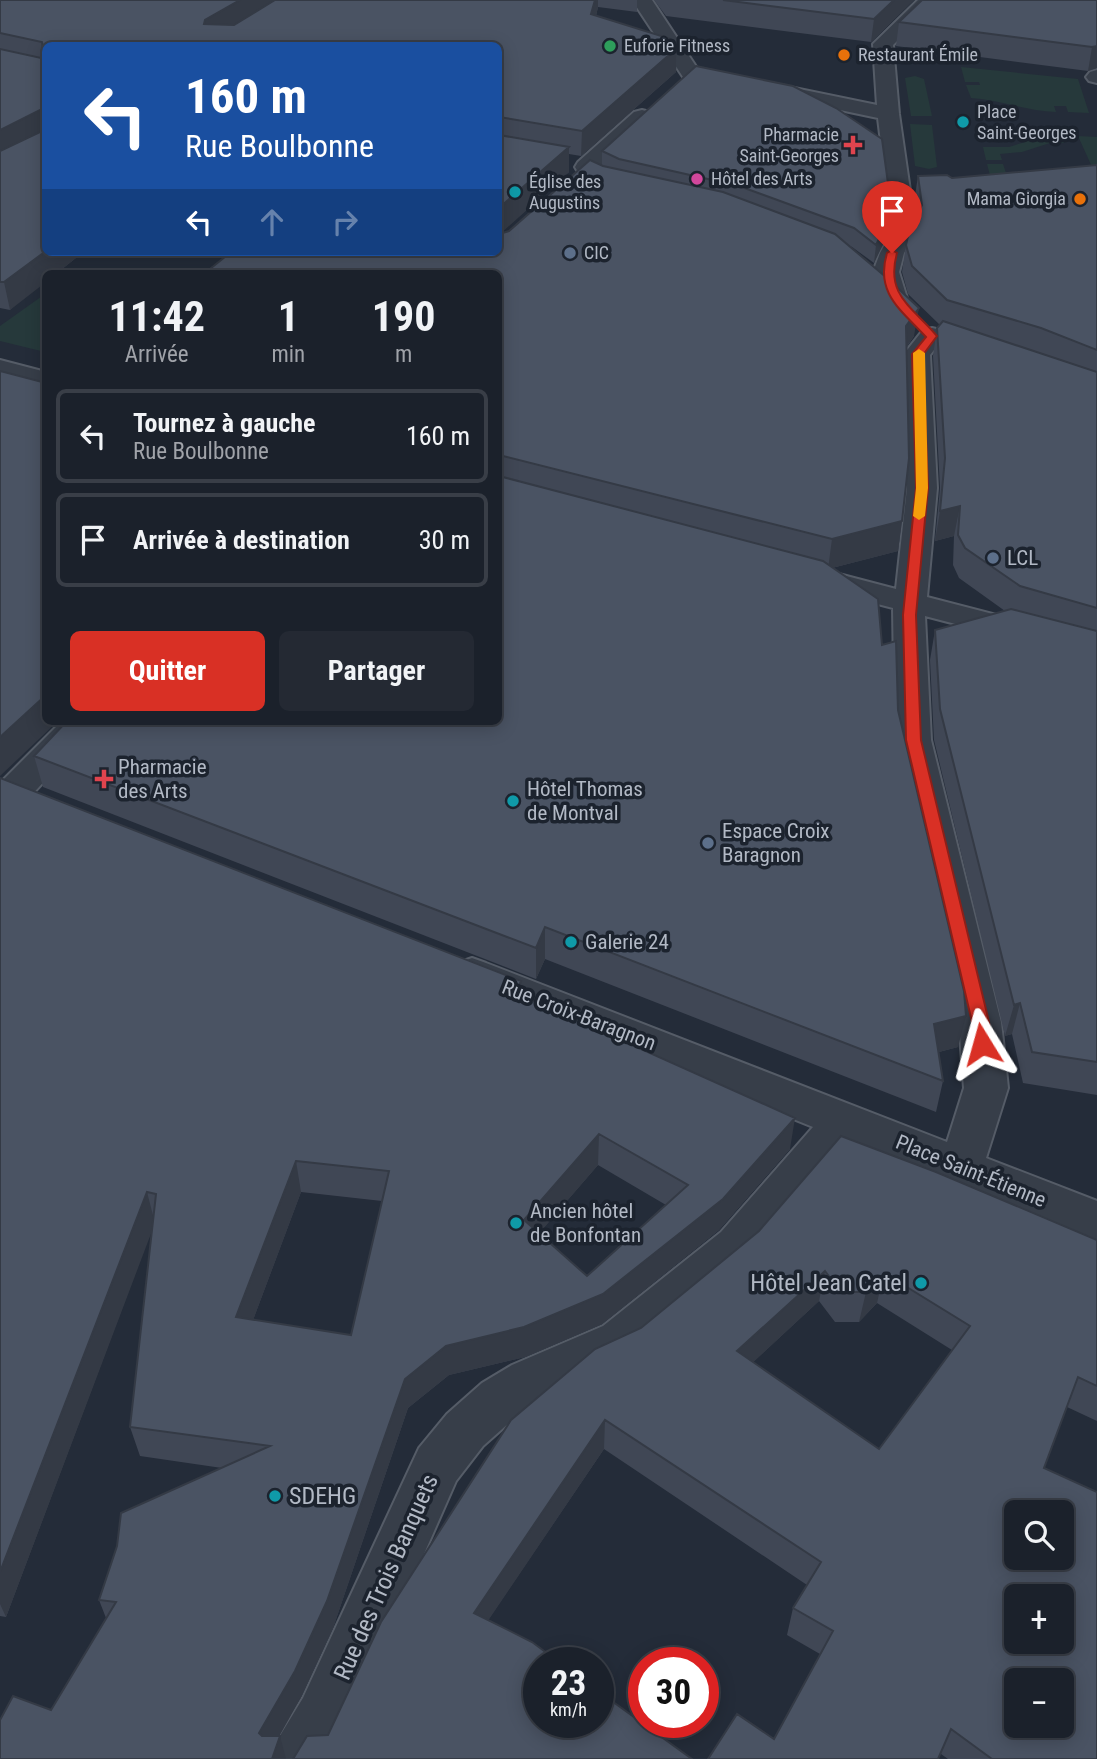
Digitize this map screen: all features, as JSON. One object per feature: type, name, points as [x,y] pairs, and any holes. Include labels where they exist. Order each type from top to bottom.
[{"type":"street","points":[[642,0],[690,73],[888,114]]},
{"type":"street","points":[[929,0],[883,44],[888,114],[907,198],[904,232],[874,260],[887,272],[894,298],[945,341],[918,354],[922,488],[909,615],[914,740],[980,1022],[986,1088],[970,1171]]},
{"type":"street","points":[[561,160],[586,176],[690,73]]},
{"type":"street","points":[[0,368],[42,379]]},
{"type":"street","points":[[783,569],[1097,651]]},
{"type":"street","points":[[51,807],[6,792],[78,725]]},
{"type":"street","name":"Rue Croix-Baragnon","points":[[433,958],[845,1120]]},
{"type":"street","name":"Place Saint-Étienne","points":[[845,1120],[1097,1221]]},
{"type":"street","name":"Rue des Trois Banquets","points":[[298,1759],[323,1718],[431,1476],[465,1430],[500,1399],[530,1381],[620,1341],[737,1246],[845,1120]]},
{"type":"shaded area","points":[[961,67],[1078,79],[1089,113],[1068,112],[1066,106],[1054,106],[1056,112],[971,98],[966,85],[980,85],[979,82],[965,82]]},
{"type":"shaded area","points":[[915,76],[924,79],[932,116],[911,116],[905,78]]},
{"type":"shaded area","points":[[910,124],[932,125],[937,167],[929,169],[915,166]]},
{"type":"shaded area","points":[[1044,136],[1062,136],[1064,143],[1053,142],[1022,152],[1000,154],[1002,160],[986,160],[983,147],[1009,147]]},
{"type":"shaded area","points":[[1078,136],[1097,137],[1097,176],[992,183],[987,164],[1003,164],[1007,176],[1093,169]]},
{"type":"shaded area","points":[[42,296],[42,351],[0,341],[0,326]]},
{"type":"building","points":[[0,0],[240,0],[205,20],[204,24],[234,25],[275,0],[595,0],[591,14],[671,39],[677,48],[582,131],[502,118],[502,42],[42,42],[0,33]]},
{"type":"building","points":[[723,0],[894,0],[874,19]]},
{"type":"building","points":[[922,0],[1097,0],[1097,46],[899,22]]},
{"type":"building","points":[[0,49],[41,58],[42,110],[0,130]]},
{"type":"building","points":[[696,66],[793,86],[836,108],[882,139],[892,213],[876,245],[854,228],[739,186],[619,159],[602,151]]},
{"type":"building","points":[[42,131],[42,254],[4,282],[0,282],[0,151]]},
{"type":"building","points":[[502,136],[569,147],[502,205]]},
{"type":"building","points":[[590,160],[603,166],[723,192],[835,234],[919,308],[906,326],[909,458],[902,521],[832,539],[502,456],[502,270],[209,270],[226,256],[502,256],[502,233],[509,231]]},
{"type":"building","points":[[1097,165],[1097,350],[1041,328],[947,300],[912,266],[906,245],[910,227],[922,205],[918,176],[947,175],[952,178]]},
{"type":"building","points":[[943,321],[1097,372],[1097,608],[1020,586],[965,548],[958,535],[960,506],[940,511],[945,458],[937,328]]},
{"type":"building","points":[[0,371],[42,382],[42,699],[0,737]]},
{"type":"building","points":[[502,477],[823,561],[878,599],[882,645],[896,641],[898,710],[964,991],[966,1016],[934,1024],[943,1081],[545,927],[536,948],[34,756],[63,725],[502,725]]},
{"type":"building","points":[[1011,609],[1097,631],[1097,1062],[1032,1052],[1020,1003],[1014,1005],[940,709],[935,630]]},
{"type":"building","points":[[0,778],[521,981],[516,993],[795,1118],[723,1199],[603,1294],[524,1327],[446,1346],[405,1379],[327,1601],[295,1671],[259,1733],[262,1736],[280,1736],[272,1759],[0,1759],[0,1720],[13,1696],[51,1710],[116,1602],[99,1600],[117,1546],[121,1513],[270,1446],[130,1427],[156,1194],[147,1192],[0,1572]],"holes":[[[599,1134],[688,1185],[587,1276],[524,1220]],[[296,1161],[389,1171],[351,1335],[236,1317]]]},
{"type":"building","points":[[841,1136],[936,1172],[1097,1240],[1097,1386],[1078,1377],[1044,1468],[1097,1492],[1097,1759],[992,1759],[951,1729],[938,1759],[708,1759],[737,1714],[774,1739],[833,1631],[793,1608],[821,1562],[605,1420],[474,1613],[539,1647],[523,1647],[523,1738],[614,1738],[614,1703],[628,1713],[628,1738],[663,1738],[692,1759],[293,1759],[307,1736],[328,1735],[381,1622],[511,1420],[595,1349],[641,1328],[759,1231]],"holes":[[[825,1271],[841,1292],[866,1292],[884,1273],[970,1326],[879,1449],[737,1351]]]},
{"type":"slow traffic","points":[[919,353],[922,488],[919,516]]},
{"type":"place","name":"Euforie Fitness","points":[[610,46]]},
{"type":"place","name":"Restaurant Émile","points":[[844,55]]},
{"type":"place","name":"Place Saint-Georges","points":[[963,122]]},
{"type":"place","name":"Pharmacie Saint-Georges","points":[[853,145]]},
{"type":"place","name":"Hôtel des Arts","points":[[697,179]]},
{"type":"place","name":"Église des Augustins","points":[[515,192]]},
{"type":"place","name":"Mama Giorgia","points":[[1080,199]]},
{"type":"place","name":"CIC","points":[[570,253]]},
{"type":"place","name":"LCL","points":[[993,558]]},
{"type":"place","name":"Pharmacie des Arts","points":[[104,779]]},
{"type":"place","name":"Hôtel Thomas de Montval","points":[[513,801]]},
{"type":"place","name":"Espace Croix Baragnon","points":[[708,843]]},
{"type":"place","name":"Galerie 24","points":[[571,942]]},
{"type":"place","name":"Ancien hôtel de Bonfontan","points":[[516,1223]]},
{"type":"place","name":"Hôtel Jean Catel","points":[[921,1283]]},
{"type":"place","name":"SDEHG","points":[[275,1496]]},
{"type":"route","points":[[892,253],[887,272],[894,298],[932,336],[918,354],[922,488],[909,615],[914,740],[980,1022],[982,1044]]}]
